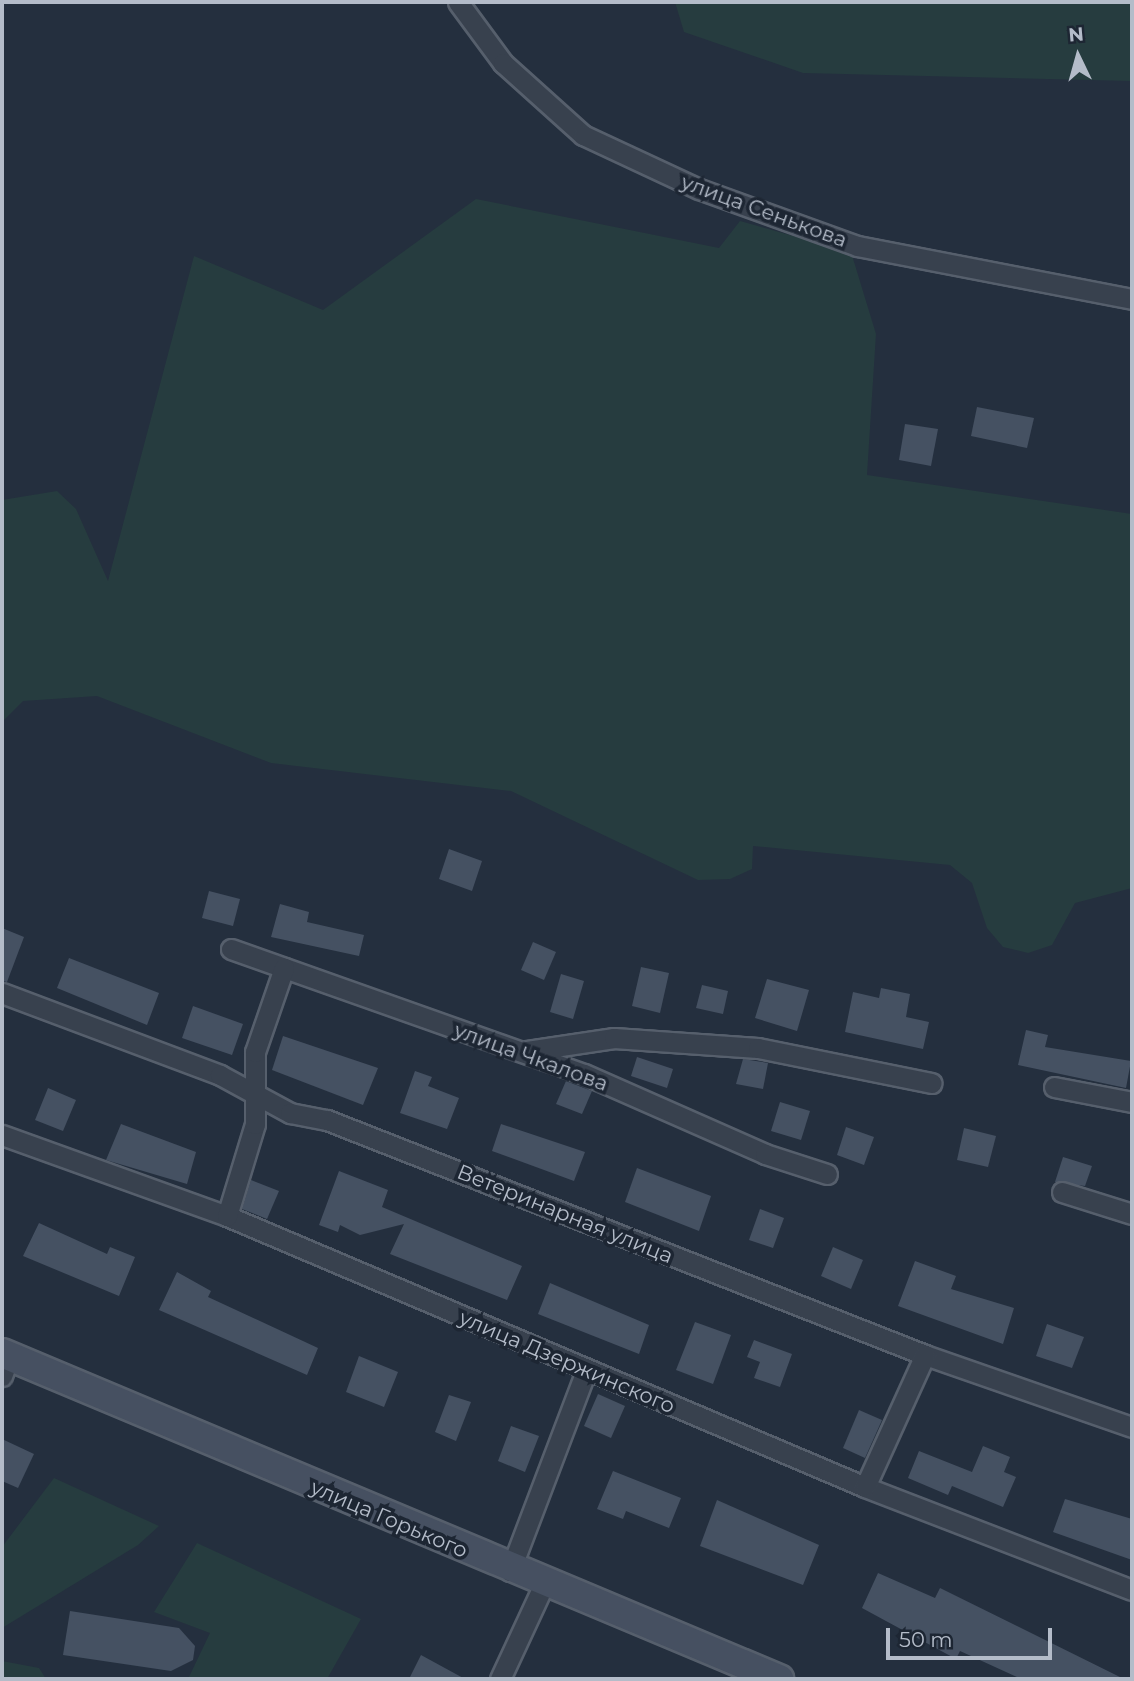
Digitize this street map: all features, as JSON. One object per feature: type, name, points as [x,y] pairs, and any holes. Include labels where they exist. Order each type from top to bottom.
[{"type":"main road","name":"улица Горького","points":[[4,1362],[779,1679]]},
{"type":"street","name":"улица Сенькова","points":[[458,2],[503,64],[583,135],[698,189],[857,246],[1132,299]]},
{"type":"street","name":"улица Чкалова","points":[[231,949],[522,1052],[827,1174]]},
{"type":"street","points":[[227,1216],[248,1163],[255,1052],[284,968]]},
{"type":"street","name":"Ветеринарная улица","points":[[2,993],[220,1075],[254,1098],[327,1120],[925,1354],[1132,1427]]},
{"type":"street","points":[[522,1052],[614,1038],[758,1048],[931,1083]]},
{"type":"street","points":[[1054,1087],[1132,1102]]},
{"type":"street","name":"улица Дзержинского","points":[[2,1135],[227,1216],[586,1371],[865,1487],[1132,1590]]},
{"type":"street","points":[[1062,1192],[1132,1214]]},
{"type":"street","points":[[865,1487],[925,1354]]},
{"type":"street","points":[[510,1571],[586,1371]]},
{"type":"street","points":[[500,1679],[544,1584]]},
{"type":"green space","points":[[675,2],[1132,2],[1132,81],[803,73],[684,32]]},
{"type":"green space","points":[[476,199],[719,248],[740,221],[851,252],[876,334],[867,475],[1132,514],[1132,888],[1075,903],[1052,945],[1028,953],[1003,947],[987,928],[972,883],[950,865],[753,846],[752,869],[730,879],[698,880],[511,791],[271,763],[97,696],[23,701],[2,722],[2,500],[57,491],[76,509],[108,581],[194,256],[323,310]]},
{"type":"green space","points":[[54,1478],[159,1526],[138,1545],[2,1628],[2,1547]]},
{"type":"green space","points":[[197,1543],[361,1619],[327,1679],[188,1679],[210,1633],[154,1612]]},
{"type":"green space","points":[[2,1661],[39,1668],[46,1679],[2,1679]]},
{"type":"building","points":[[977,407],[1034,418],[1027,448],[971,436]]},
{"type":"building","points":[[905,424],[938,429],[931,466],[899,460]]},
{"type":"building","points":[[449,849],[482,861],[472,891],[439,879]]},
{"type":"building","points":[[209,891],[240,899],[233,926],[202,918]]},
{"type":"building","points":[[280,904],[309,912],[307,922],[364,935],[359,956],[271,937]]},
{"type":"building","points":[[2,928],[24,937],[7,982],[2,981]]},
{"type":"building","points":[[533,942],[556,952],[544,980],[521,970]]},
{"type":"building","points":[[69,958],[159,993],[147,1025],[57,988]]},
{"type":"building","points":[[641,967],[669,973],[660,1013],[632,1006]]},
{"type":"building","points":[[561,974],[584,981],[573,1019],[550,1012]]},
{"type":"building","points":[[767,979],[809,990],[797,1031],[755,1018]]},
{"type":"building","points":[[702,985],[728,991],[723,1014],[696,1008]]},
{"type":"building","points":[[881,988],[910,994],[906,1017],[929,1022],[923,1049],[845,1032],[853,992],[879,998]]},
{"type":"building","points":[[193,1006],[243,1024],[232,1055],[182,1038]]},
{"type":"building","points":[[1026,1030],[1048,1035],[1045,1047],[1131,1061],[1126,1088],[1018,1065]]},
{"type":"building","points":[[283,1036],[378,1068],[363,1105],[272,1070]]},
{"type":"building","points":[[637,1057],[673,1069],[667,1088],[631,1076]]},
{"type":"building","points":[[743,1059],[768,1063],[763,1089],[736,1084]]},
{"type":"building","points":[[415,1071],[432,1077],[428,1086],[459,1098],[447,1129],[400,1113]]},
{"type":"building","points":[[566,1081],[592,1091],[582,1114],[556,1104]]},
{"type":"building","points":[[48,1088],[76,1100],[63,1131],[35,1120]]},
{"type":"building","points":[[780,1102],[810,1111],[801,1140],[771,1131]]},
{"type":"building","points":[[121,1124],[196,1152],[187,1184],[106,1160]]},
{"type":"building","points":[[501,1124],[585,1152],[574,1181],[492,1151]]},
{"type":"building","points":[[846,1127],[874,1137],[864,1165],[837,1155]]},
{"type":"building","points":[[964,1128],[996,1136],[988,1167],[957,1160]]},
{"type":"building","points":[[1063,1157],[1092,1166],[1085,1186],[1055,1182]]},
{"type":"building","points":[[637,1168],[711,1196],[699,1231],[625,1202]]},
{"type":"building","points":[[339,1171],[388,1190],[382,1207],[522,1266],[507,1300],[390,1254],[404,1224],[360,1235],[340,1225],[338,1232],[319,1225]]},
{"type":"building","points":[[251,1180],[279,1191],[267,1219],[242,1209]]},
{"type":"building","points":[[760,1209],[784,1218],[773,1248],[749,1240]]},
{"type":"building","points":[[39,1223],[107,1254],[110,1247],[135,1257],[119,1296],[23,1256]]},
{"type":"building","points":[[833,1247],[863,1260],[851,1289],[821,1276]]},
{"type":"building","points":[[915,1261],[956,1276],[951,1289],[1014,1308],[1003,1344],[898,1306]]},
{"type":"building","points":[[177,1272],[211,1291],[208,1297],[318,1348],[307,1375],[159,1310]]},
{"type":"building","points":[[550,1283],[649,1325],[639,1354],[538,1314]]},
{"type":"building","points":[[695,1322],[731,1335],[713,1384],[676,1370]]},
{"type":"building","points":[[1047,1324],[1084,1337],[1072,1368],[1036,1356]]},
{"type":"building","points":[[754,1340],[792,1354],[780,1387],[754,1378],[760,1362],[747,1357]]},
{"type":"building","points":[[359,1356],[398,1372],[384,1407],[346,1392]]},
{"type":"building","points":[[598,1394],[625,1406],[611,1438],[584,1426]]},
{"type":"building","points":[[449,1395],[471,1402],[456,1441],[435,1432]]},
{"type":"building","points":[[859,1410],[882,1420],[865,1458],[843,1448]]},
{"type":"building","points":[[511,1426],[539,1436],[525,1472],[498,1461]]},
{"type":"building","points":[[2,1439],[34,1454],[18,1488],[2,1481]]},
{"type":"building","points":[[983,1446],[1010,1457],[1004,1472],[1016,1477],[1003,1507],[952,1486],[948,1495],[908,1478],[919,1451],[972,1472]]},
{"type":"building","points":[[613,1471],[681,1498],[669,1528],[626,1511],[623,1519],[597,1509]]},
{"type":"building","points":[[1065,1499],[1132,1519],[1132,1560],[1053,1532]]},
{"type":"building","points":[[717,1500],[819,1545],[803,1585],[700,1546]]},
{"type":"building","points":[[878,1573],[935,1598],[940,1588],[1124,1679],[1021,1679],[960,1651],[956,1659],[862,1608]]},
{"type":"building","points":[[70,1611],[179,1628],[195,1646],[193,1660],[171,1671],[63,1655]]},
{"type":"building","points":[[421,1655],[465,1679],[409,1679]]}]
